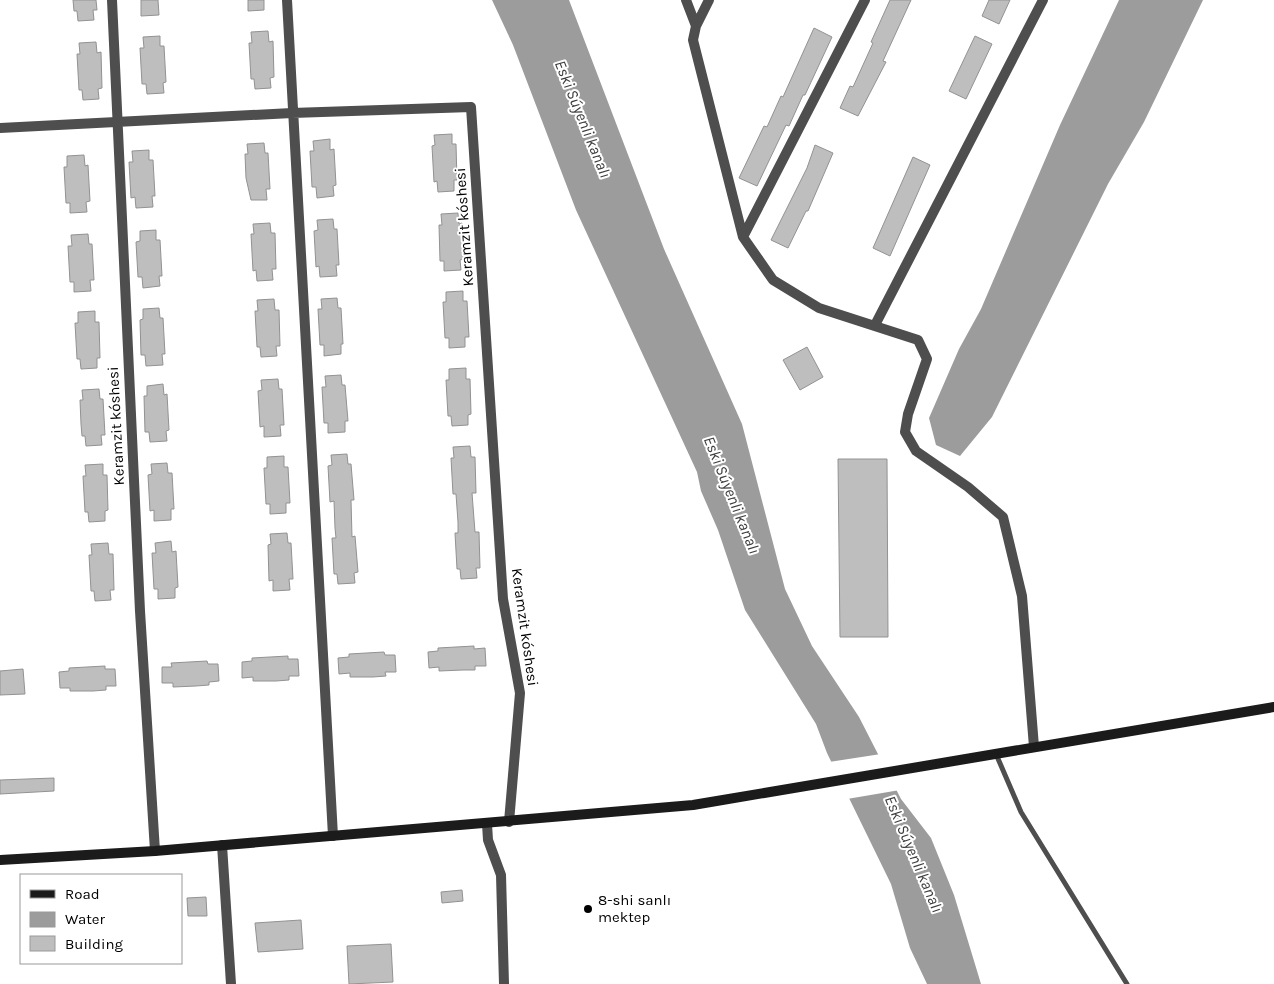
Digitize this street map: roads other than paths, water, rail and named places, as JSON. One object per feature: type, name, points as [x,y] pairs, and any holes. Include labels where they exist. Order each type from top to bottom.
[{"type":"street","name":"Keramzit kóshesi","points":[[112,0],[140,611],[155,851]]},
{"type":"street","points":[[287,0],[333,836]]},
{"type":"street","points":[[686,0],[696,26]]},
{"type":"street","points":[[709,0],[696,26],[693,40],[743,237],[773,280],[819,308],[918,340],[927,359],[908,414],[905,432],[916,451],[968,486],[1003,517],[1022,596],[1034,747]]},
{"type":"street","points":[[743,237],[865,0]]},
{"type":"street","points":[[875,325],[1043,0]]},
{"type":"street","name":"Keramzit kóshesi","points":[[292,113],[471,107],[503,599],[520,692],[509,822]]},
{"type":"street","points":[[0,128],[117,124],[292,113]]},
{"type":"street","points":[[0,860],[155,851],[693,805],[1274,707]]},
{"type":"street","points":[[487,824],[488,840],[501,875],[504,984]]},
{"type":"street","points":[[222,845],[231,984]]},
{"type":"lane","points":[[996,754],[1020,812],[1126,984]]},
{"type":"water","name":"Eski Súyenli kanalı","points":[[492,0],[569,0],[664,249],[742,424],[785,589],[812,646],[859,717],[901,799],[931,838],[954,895],[981,984],[927,984],[910,948],[891,884],[827,753],[816,724],[745,610],[718,530],[701,491],[697,472],[576,210],[513,45]]},
{"type":"water","points":[[1119,0],[1203,0],[1144,122],[1108,184],[992,417],[960,456],[936,445],[929,418],[959,349],[981,309],[1060,125]]},
{"type":"place","name":"8-shi sanlı mektep","points":[[588,909]]}]
